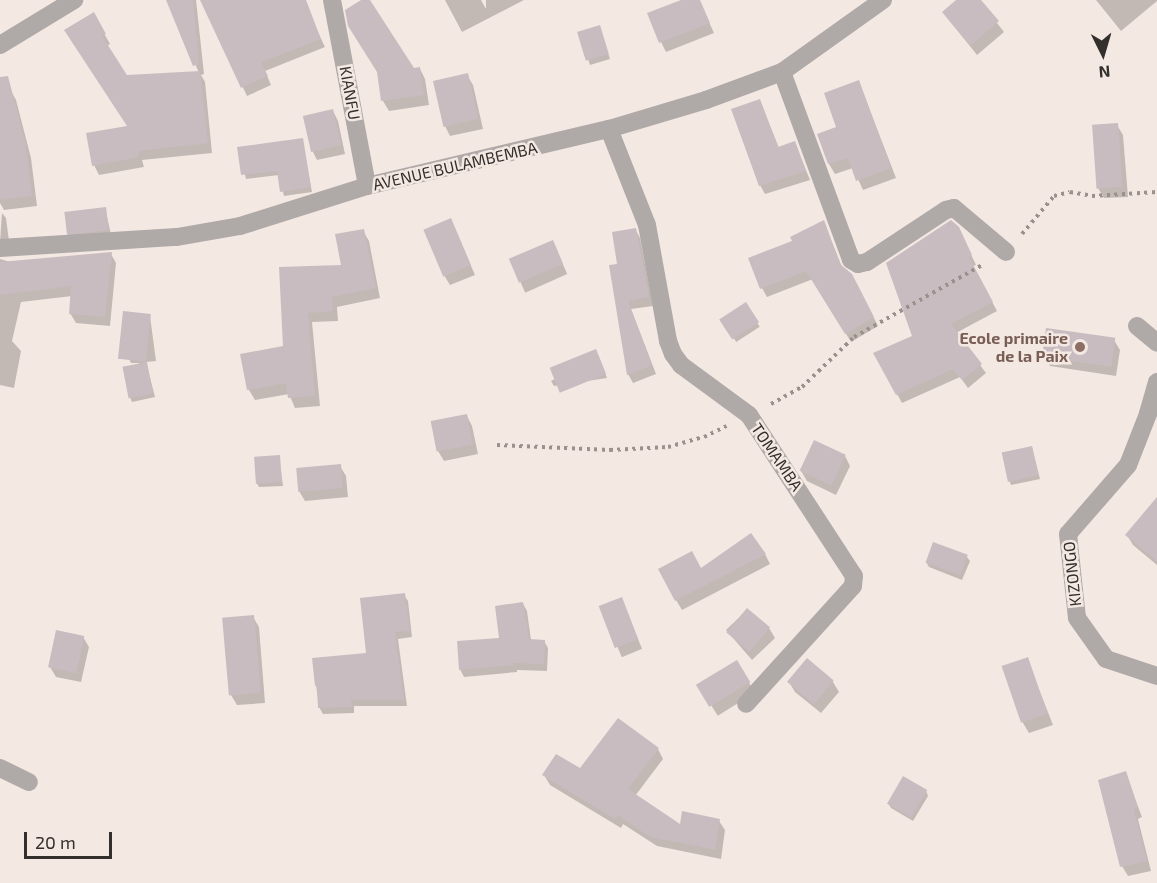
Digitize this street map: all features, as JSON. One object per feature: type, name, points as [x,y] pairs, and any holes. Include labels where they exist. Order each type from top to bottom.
[{"type":"street","points":[[0,45],[74,0]]},
{"type":"street","name":"KIANFU","points":[[332,0],[367,186]]},
{"type":"street","name":"AVENUE BULAMBEMBA","points":[[0,248],[177,237],[240,226],[367,186],[609,129],[706,100],[782,72],[884,0]]},
{"type":"street","points":[[782,72],[851,260],[858,264],[867,262],[946,210],[954,208],[1006,252]]},
{"type":"street","name":"TOMAMBA","points":[[609,129],[647,225],[668,341],[673,354],[681,365],[749,415],[851,567],[854,576],[853,586],[746,704]]},
{"type":"street","points":[[1137,326],[1157,343]]},
{"type":"street","name":"KIZONGO","points":[[1157,382],[1148,414],[1128,465],[1068,534],[1077,618],[1106,659],[1157,676]]},
{"type":"street","points":[[0,768],[29,782]]},
{"type":"path","points":[[497,445],[610,450],[668,447],[704,437],[802,387],[854,337],[1006,252],[1054,196],[1070,192],[1104,196],[1157,192]]},
{"type":"building","points":[[166,0],[193,0],[199,64],[193,66]]},
{"type":"building","points":[[200,0],[306,0],[321,39],[261,62],[268,76],[241,88]]},
{"type":"building","points":[[361,0],[370,0],[414,68],[420,67],[424,95],[381,101],[377,72],[348,26],[345,10]]},
{"type":"building","points":[[681,0],[700,0],[710,23],[659,43],[647,13]]},
{"type":"building","points":[[956,0],[981,0],[999,21],[970,46],[942,12]]},
{"type":"building","points":[[94,12],[106,34],[102,36],[127,75],[200,71],[208,143],[138,151],[139,157],[92,166],[86,133],[127,126],[64,30]]},
{"type":"building","points":[[600,25],[609,54],[586,61],[577,32]]},
{"type":"building","points":[[468,73],[479,119],[443,127],[433,81]]},
{"type":"building","points":[[8,76],[26,146],[32,196],[0,200],[0,77]]},
{"type":"building","points":[[859,80],[891,168],[856,181],[848,158],[828,164],[817,134],[836,127],[824,93]]},
{"type":"building","points":[[760,99],[778,147],[795,141],[806,171],[759,186],[731,109]]},
{"type":"building","points":[[333,109],[341,145],[311,152],[303,116]]},
{"type":"building","points":[[1118,123],[1122,187],[1097,189],[1092,125]]},
{"type":"building","points":[[303,138],[311,187],[280,192],[277,171],[241,175],[237,147]]},
{"type":"building","points":[[106,207],[109,230],[67,235],[64,212]]},
{"type":"building","points":[[451,218],[471,265],[443,277],[423,230]]},
{"type":"building","points":[[824,220],[840,264],[852,274],[874,317],[845,334],[806,271],[760,289],[748,258],[792,241],[790,237]]},
{"type":"building","points":[[951,220],[959,227],[972,255],[969,257],[993,302],[951,324],[982,364],[962,380],[953,369],[896,395],[873,353],[912,336],[886,263]]},
{"type":"building","points":[[636,228],[649,297],[628,301],[652,365],[627,375],[609,265],[617,264],[612,232]]},
{"type":"building","points":[[364,229],[376,288],[332,297],[333,311],[308,313],[315,396],[288,398],[286,383],[247,390],[240,354],[283,346],[279,267],[341,265],[335,234]]},
{"type":"building","points":[[553,240],[563,264],[519,283],[509,259]]},
{"type":"building","points":[[112,252],[105,317],[69,314],[71,286],[0,295],[0,262]]},
{"type":"building","points":[[746,302],[759,322],[732,340],[719,319]]},
{"type":"building","points":[[123,311],[151,314],[146,362],[118,359]]},
{"type":"building","points":[[1046,328],[1115,338],[1111,366],[1042,357]]},
{"type":"building","points":[[596,349],[606,374],[560,393],[550,368]]},
{"type":"building","points":[[147,362],[153,393],[129,398],[122,367]]},
{"type":"building","points":[[467,414],[473,444],[437,451],[431,421]]},
{"type":"building","points":[[814,440],[846,455],[831,486],[800,471]]},
{"type":"building","points":[[1032,446],[1038,475],[1008,482],[1002,452]]},
{"type":"building","points":[[280,455],[282,482],[256,484],[254,457]]},
{"type":"building","points":[[341,464],[343,488],[298,492],[296,468]]},
{"type":"building","points":[[1157,497],[1157,561],[1125,535]]},
{"type":"building","points":[[751,533],[766,554],[675,601],[658,569],[692,551],[701,568]]},
{"type":"building","points":[[933,542],[968,555],[960,575],[925,563]]},
{"type":"building","points":[[405,593],[410,631],[395,632],[404,700],[351,700],[352,707],[318,708],[312,658],[366,653],[360,598]]},
{"type":"building","points":[[622,597],[638,639],[615,648],[599,606]]},
{"type":"building","points":[[523,602],[529,639],[545,640],[544,664],[513,663],[514,665],[459,670],[457,641],[499,638],[495,606]]},
{"type":"building","points":[[747,608],[770,627],[749,652],[726,633]]},
{"type":"building","points":[[254,615],[261,693],[229,695],[222,618]]},
{"type":"building","points":[[56,630],[84,636],[76,673],[48,667]]},
{"type":"building","points":[[1028,657],[1048,714],[1021,723],[1002,666]]},
{"type":"building","points":[[807,658],[834,680],[814,704],[787,682]]},
{"type":"building","points":[[737,660],[750,682],[709,707],[696,685]]},
{"type":"building","points":[[618,718],[659,748],[628,789],[680,824],[682,811],[720,819],[715,848],[718,850],[650,837],[618,815],[615,819],[542,775],[556,754],[580,768]]},
{"type":"building","points":[[1126,771],[1138,807],[1134,809],[1147,861],[1120,867],[1098,780]]},
{"type":"building","points":[[903,776],[927,790],[911,818],[887,804]]},
{"type":"place","name":"Ecole primaire de la Paix","points":[[1080,347]]}]
